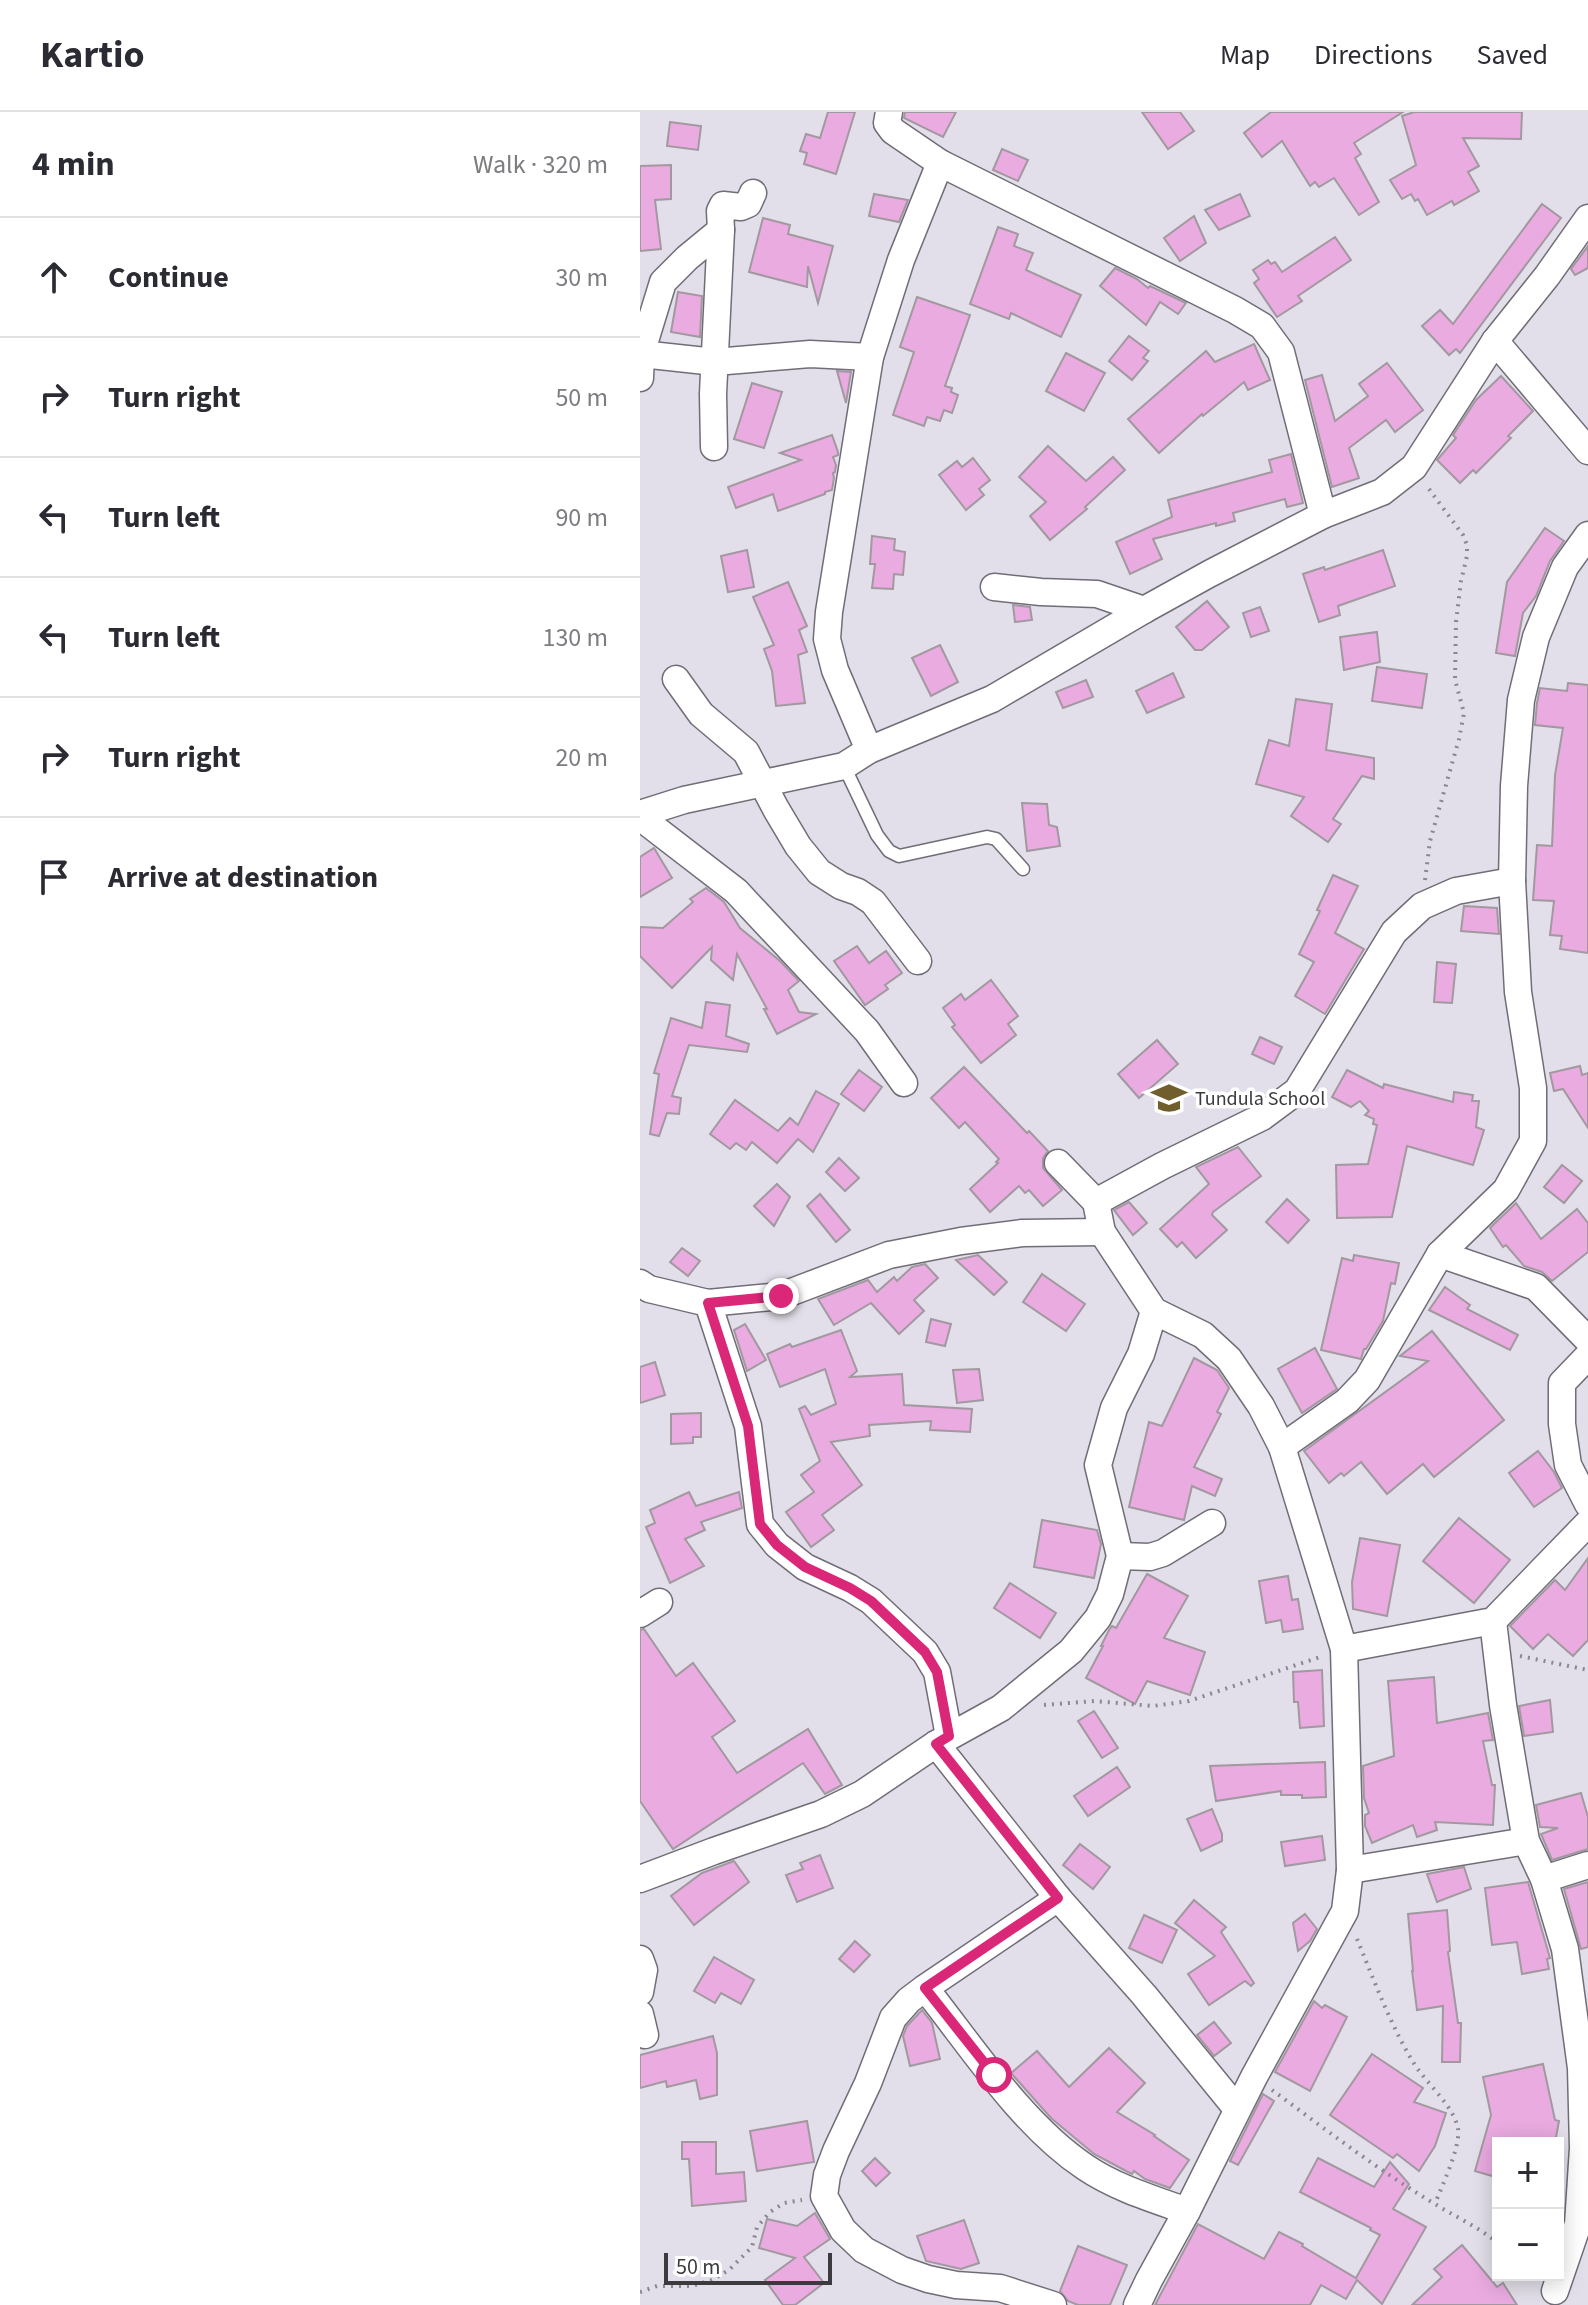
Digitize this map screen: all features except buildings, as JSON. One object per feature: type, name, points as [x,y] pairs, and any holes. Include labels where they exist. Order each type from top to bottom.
[{"type":"street","points":[[889,112],[887,123],[893,131],[940,163],[1262,326],[1281,352],[1323,515]]},
{"type":"street","points":[[869,750],[835,670],[827,639],[829,612],[870,357],[901,260],[940,163]]},
{"type":"street","points":[[714,447],[720,211],[723,205],[741,207],[748,204],[753,193]]},
{"type":"street","points":[[640,815],[684,800],[844,766],[869,750],[992,699],[1144,610],[1323,515],[1382,492],[1414,467],[1495,341],[1588,218]]},
{"type":"street","points":[[721,230],[663,282],[641,366],[810,354],[870,357]]},
{"type":"street","points":[[1495,341],[1588,451]]},
{"type":"street","points":[[1282,1447],[1347,1401],[1367,1380],[1440,1254],[1506,1190],[1533,1141],[1533,1088],[1518,992],[1512,881],[1514,786],[1521,700],[1536,637],[1565,567],[1588,535]]},
{"type":"street","points":[[994,587],[1097,594],[1144,610]]},
{"type":"street","points":[[676,679],[701,714],[746,752],[798,846],[819,872],[873,902],[918,961]]},
{"type":"street","points":[[640,815],[736,891],[867,1031],[904,1083]]},
{"type":"street","points":[[1096,1202],[1262,1117],[1297,1091],[1394,932],[1422,906],[1456,891],[1512,881]]},
{"type":"street","points":[[1058,1163],[1096,1202],[1102,1232],[1154,1311],[1203,1335],[1229,1359],[1261,1406],[1282,1447],[1344,1649],[1350,1870],[1345,1911],[1237,2109],[1137,2305]]},
{"type":"street","points":[[640,1283],[649,1289],[708,1303],[781,1296],[889,1255],[1022,1233],[1102,1232]]},
{"type":"street","points":[[1440,1254],[1536,1287],[1588,1340]]},
{"type":"street","points":[[708,1303],[748,1426],[760,1524],[777,1545],[805,1567],[871,1601],[925,1652],[937,1672],[942,1740],[1058,1898],[1144,1995],[1237,2109]]},
{"type":"street","points":[[640,1879],[821,1814],[862,1794],[942,1740],[1001,1708],[1071,1651],[1098,1618],[1110,1594],[1120,1556],[1098,1465],[1114,1408],[1141,1354],[1154,1311]]},
{"type":"street","points":[[1588,1356],[1562,1383],[1562,1424],[1568,1465],[1588,1504]]},
{"type":"street","points":[[1120,1556],[1150,1557],[1163,1553],[1212,1523]]},
{"type":"street","points":[[1344,1649],[1493,1621],[1588,1523]]},
{"type":"street","points":[[1493,1621],[1513,1771],[1526,1841],[1544,1879],[1565,1949],[1581,2068],[1583,2148],[1578,2224],[1555,2291]]},
{"type":"street","points":[[1350,1870],[1526,1841]]},
{"type":"street","points":[[1544,1879],[1588,1865]]},
{"type":"street","points":[[1053,2305],[1000,2288],[956,2285],[902,2270],[864,2250],[843,2230],[824,2196],[827,2175],[836,2151],[868,2083],[893,2018],[925,1988],[1058,1898]]},
{"type":"street","points":[[640,1959],[644,1970],[640,1992]]},
{"type":"street","points":[[925,1988],[1035,2127],[1059,2148],[1088,2169],[1129,2190],[1187,2211]]},
{"type":"lane","points":[[844,766],[877,835],[889,851],[899,856],[957,841],[987,837],[996,839],[1023,869]]},
{"type":"path","points":[[1414,467],[1467,545],[1456,622],[1455,680],[1464,713],[1430,841],[1422,906]]},
{"type":"path","points":[[1001,1708],[1094,1701],[1153,1706],[1189,1701],[1344,1649]]},
{"type":"path","points":[[1497,1652],[1588,1670]]},
{"type":"path","points":[[1345,1911],[1400,2037],[1414,2064],[1454,2117],[1459,2131],[1435,2204]]},
{"type":"path","points":[[1254,2077],[1351,2148],[1492,2238]]},
{"type":"path","points":[[640,2292],[657,2286],[692,2286],[712,2280],[729,2270],[752,2247],[757,2227],[770,2212],[784,2203],[824,2196]]},
{"type":"place","name":"Tundula School","points":[[1169,1098]]},
{"type":"route","points":[[781,1296],[708,1303],[748,1426],[760,1524],[777,1545],[805,1567],[871,1601],[925,1652],[937,1672],[949,1736],[936,1744],[1058,1898],[925,1988],[994,2075]]}]
